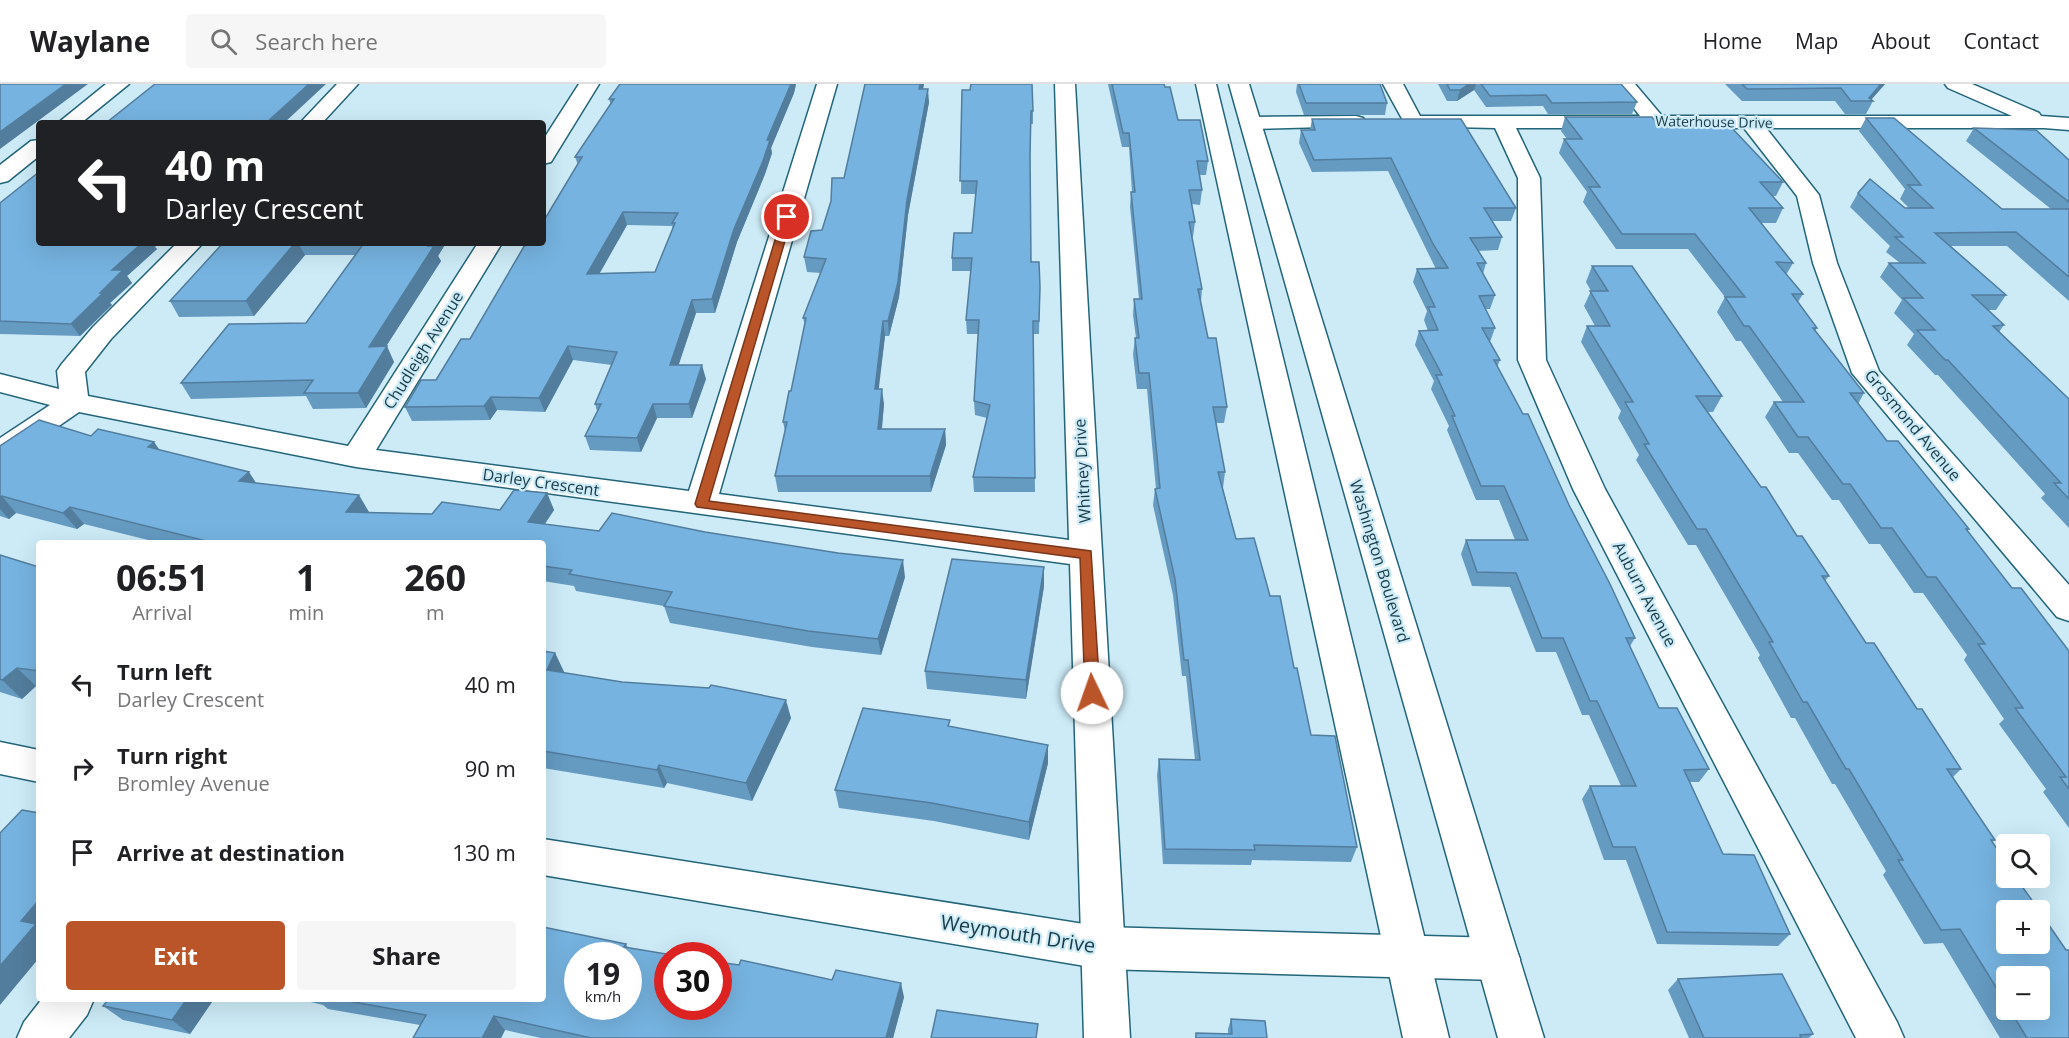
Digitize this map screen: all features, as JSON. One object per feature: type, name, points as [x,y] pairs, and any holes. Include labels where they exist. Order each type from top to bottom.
[{"type":"main road","points":[[72,120],[119,84]]},
{"type":"main road","points":[[313,120],[348,84]]},
{"type":"main road","points":[[546,152],[588,84]]},
{"type":"main road","points":[[701,504],[827,84]]},
{"type":"main road","name":"Whitney Drive","points":[[1065,84],[1107,1038]]},
{"type":"main road","points":[[1206,84],[1426,1038]]},
{"type":"main road","name":"Washington Boulevard","points":[[1239,84],[1521,1038]]},
{"type":"main road","points":[[1393,84],[1413,122]]},
{"type":"main road","points":[[1625,84],[1655,121]]},
{"type":"main road","points":[[1955,84],[2044,122]]},
{"type":"main road","name":"Waterhouse Drive","points":[[1250,123],[1655,121],[2044,122],[2069,124]]},
{"type":"main road","name":"Auburn Avenue","points":[[1503,123],[1529,178],[1533,360],[1589,489],[1881,1038]]},
{"type":"main road","name":"Grosmond Avenue","points":[[1751,123],[1808,195],[1825,263],[1866,373],[2069,608]]},
{"type":"main road","points":[[0,176],[36,148]]},
{"type":"main road","points":[[0,452],[74,402],[71,371],[102,333],[188,246]]},
{"type":"main road","name":"Chudleigh Avenue","points":[[356,457],[488,246]]},
{"type":"main road","name":"Darley Crescent","points":[[0,383],[74,402],[356,457],[1086,554]]},
{"type":"main road","points":[[0,758],[36,765]]},
{"type":"main road","name":"Weymouth Drive","points":[[546,857],[1103,948],[1498,959]]},
{"type":"main road","points":[[40,1038],[69,1002]]},
{"type":"building","points":[[0,84],[66,84],[0,132]]},
{"type":"building","points":[[155,84],[309,84],[269,120],[110,120]]},
{"type":"building","points":[[620,84],[791,84],[767,140],[770,140],[763,161],[734,229],[712,299],[692,300],[670,365],[702,365],[689,404],[653,404],[637,438],[585,436],[601,404],[595,404],[617,352],[568,346],[539,398],[491,397],[484,406],[405,407],[421,380],[436,380],[461,339],[470,339],[524,246],[546,246],[546,217],[582,157],[575,157],[614,99],[609,99]],"holes":[[[623,212],[678,213],[672,223],[675,223],[655,272],[587,274]]]},
{"type":"building","points":[[865,84],[920,84],[919,89],[928,89],[907,200],[898,282],[888,321],[883,321],[875,389],[882,389],[878,429],[945,429],[930,476],[775,476],[787,422],[783,422],[789,391],[791,391],[806,318],[803,318],[826,259],[804,257],[811,231],[822,230],[831,201],[832,178],[844,178]]},
{"type":"building","points":[[971,84],[1032,84],[1031,262],[1039,262],[1040,287],[1039,321],[1033,321],[1035,478],[973,477],[990,405],[974,401],[979,320],[966,320],[972,258],[952,258],[954,233],[972,233],[977,181],[960,181],[962,90],[970,90]]},
{"type":"building","points":[[1112,84],[1164,84],[1165,87],[1170,87],[1178,120],[1200,120],[1208,161],[1197,161],[1202,190],[1189,190],[1195,222],[1189,222],[1202,289],[1198,289],[1208,338],[1216,338],[1227,407],[1213,407],[1225,472],[1218,472],[1236,539],[1254,538],[1270,596],[1280,596],[1294,668],[1297,668],[1311,735],[1335,736],[1357,847],[1254,845],[1255,850],[1165,849],[1159,759],[1200,760],[1188,660],[1184,660],[1175,579],[1155,489],[1160,488],[1149,373],[1139,373],[1135,338],[1139,338],[1134,299],[1142,299],[1131,192],[1135,192],[1129,133],[1123,133]]},
{"type":"building","points":[[1299,84],[1380,84],[1387,103],[1306,103]]},
{"type":"building","points":[[1447,84],[1469,84],[1460,90],[1450,90]]},
{"type":"building","points":[[1481,84],[1621,84],[1637,102],[1552,103],[1546,95],[1490,96]]},
{"type":"building","points":[[1742,84],[1881,84],[1869,98],[1873,101],[1851,101],[1841,88],[1747,89]]},
{"type":"building","points":[[1565,117],[1652,117],[1658,125],[1730,126],[1783,182],[1760,182],[1783,208],[1749,208],[1793,263],[1776,262],[1803,294],[1792,294],[1817,328],[1813,328],[1864,393],[1850,393],[1887,441],[1898,441],[1969,529],[1966,529],[2012,588],[2021,588],[2069,651],[2069,789],[2060,777],[2066,777],[2015,708],[2023,708],[1978,644],[1985,644],[1936,577],[1927,577],[1892,528],[1881,528],[1850,484],[1843,484],[1808,437],[1798,437],[1774,402],[1804,402],[1749,326],[1744,326],[1725,297],[1745,297],[1695,234],[1622,234],[1589,187],[1600,187],[1564,139],[1582,139]]},
{"type":"building","points":[[1866,118],[1894,118],[2002,209],[2069,209],[2069,277],[2016,232],[1935,233],[2006,295],[1972,295],[2004,325],[1993,326],[2069,399],[2069,499],[2054,483],[2061,483],[1948,360],[1945,360],[1917,330],[1935,330],[1903,298],[1923,298],[1889,263],[1925,263],[1895,237],[1903,237],[1858,193],[1870,179],[1905,208],[1933,208],[1908,185],[1921,185]]},
{"type":"building","points":[[1312,119],[1461,119],[1516,208],[1484,208],[1502,237],[1470,238],[1486,263],[1477,263],[1495,295],[1479,296],[1495,328],[1482,328],[1500,360],[1494,360],[1523,414],[1528,414],[1569,505],[1610,584],[1635,638],[1626,638],[1659,708],[1677,708],[1709,769],[1684,770],[1723,854],[1754,855],[1790,934],[1667,932],[1635,847],[1613,847],[1590,786],[1636,786],[1597,701],[1590,701],[1563,638],[1542,638],[1516,573],[1477,572],[1466,540],[1528,540],[1504,486],[1481,486],[1452,416],[1455,416],[1436,375],[1442,375],[1419,331],[1438,330],[1428,307],[1435,307],[1417,269],[1448,268],[1433,244],[1391,158],[1314,160],[1301,130],[1315,130]]},
{"type":"building","points":[[1974,128],[2036,130],[2069,160],[2069,202]]},
{"type":"building","points":[[36,174],[36,246],[139,246],[112,270],[123,270],[71,324],[0,321],[0,203]]},
{"type":"building","points":[[220,246],[292,246],[246,301],[170,301]]},
{"type":"building","points":[[362,246],[434,246],[369,347],[387,346],[358,393],[304,393],[313,380],[181,383],[229,324],[306,323]]},
{"type":"building","points":[[1592,266],[1632,266],[1722,396],[1696,396],[1761,487],[1766,487],[1797,536],[1802,536],[1829,576],[1822,576],[1866,643],[1874,643],[1917,709],[1922,709],[1961,769],[1947,769],[1995,840],[1991,840],[1996,848],[1996,888],[2023,888],[2032,900],[1996,900],[1996,954],[2050,954],[2050,927],[2066,950],[2069,950],[2069,1038],[2027,1038],[2016,1020],[2050,1020],[2050,966],[1996,966],[1996,987],[1960,929],[1941,930],[1898,860],[1903,860],[1849,769],[1846,769],[1807,702],[1803,702],[1769,642],[1773,642],[1706,529],[1697,529],[1644,444],[1649,444],[1625,402],[1633,402],[1587,326],[1610,326],[1590,291],[1608,291]]},
{"type":"building","points":[[39,420],[91,436],[98,429],[154,442],[148,447],[249,472],[239,481],[359,495],[346,512],[432,514],[442,502],[500,510],[514,490],[547,493],[528,522],[599,531],[612,513],[705,532],[838,553],[903,560],[878,639],[808,631],[664,606],[672,592],[569,574],[572,570],[546,566],[546,540],[202,540],[70,507],[63,513],[2,496],[0,498],[0,446]]},
{"type":"building","points":[[0,555],[36,566],[36,671],[17,668],[2,680],[0,679]]},
{"type":"building","points":[[952,559],[1044,567],[1026,680],[925,671]]},
{"type":"building","points":[[546,652],[555,653],[547,670],[622,682],[709,688],[711,685],[786,700],[746,783],[659,765],[657,770],[546,752]]},
{"type":"building","points":[[863,708],[950,720],[948,726],[1048,745],[1029,822],[932,803],[835,790]]},
{"type":"building","points":[[22,810],[36,812],[36,904],[21,921],[36,924],[0,966],[0,833]]},
{"type":"building","points":[[546,928],[616,942],[564,942],[564,1020],[642,1020],[642,950],[654,952],[654,1020],[732,1020],[732,964],[739,965],[741,960],[832,980],[836,970],[901,983],[886,1038],[591,1038],[494,1016],[482,1038],[413,1038],[426,1015],[354,1002],[546,1002]]},
{"type":"building","points":[[1782,974],[1813,1034],[1800,1035],[1801,1038],[1704,1038],[1678,979]]},
{"type":"building","points":[[106,1002],[185,1002],[172,1020],[103,1006]]},
{"type":"building","points":[[937,1010],[1038,1024],[1036,1038],[931,1038]]},
{"type":"building","points":[[1231,1019],[1265,1021],[1267,1038],[1196,1038],[1196,1033],[1232,1034]]},
{"type":"route","points":[[787,217],[701,504],[1086,554],[1092,693]]}]
